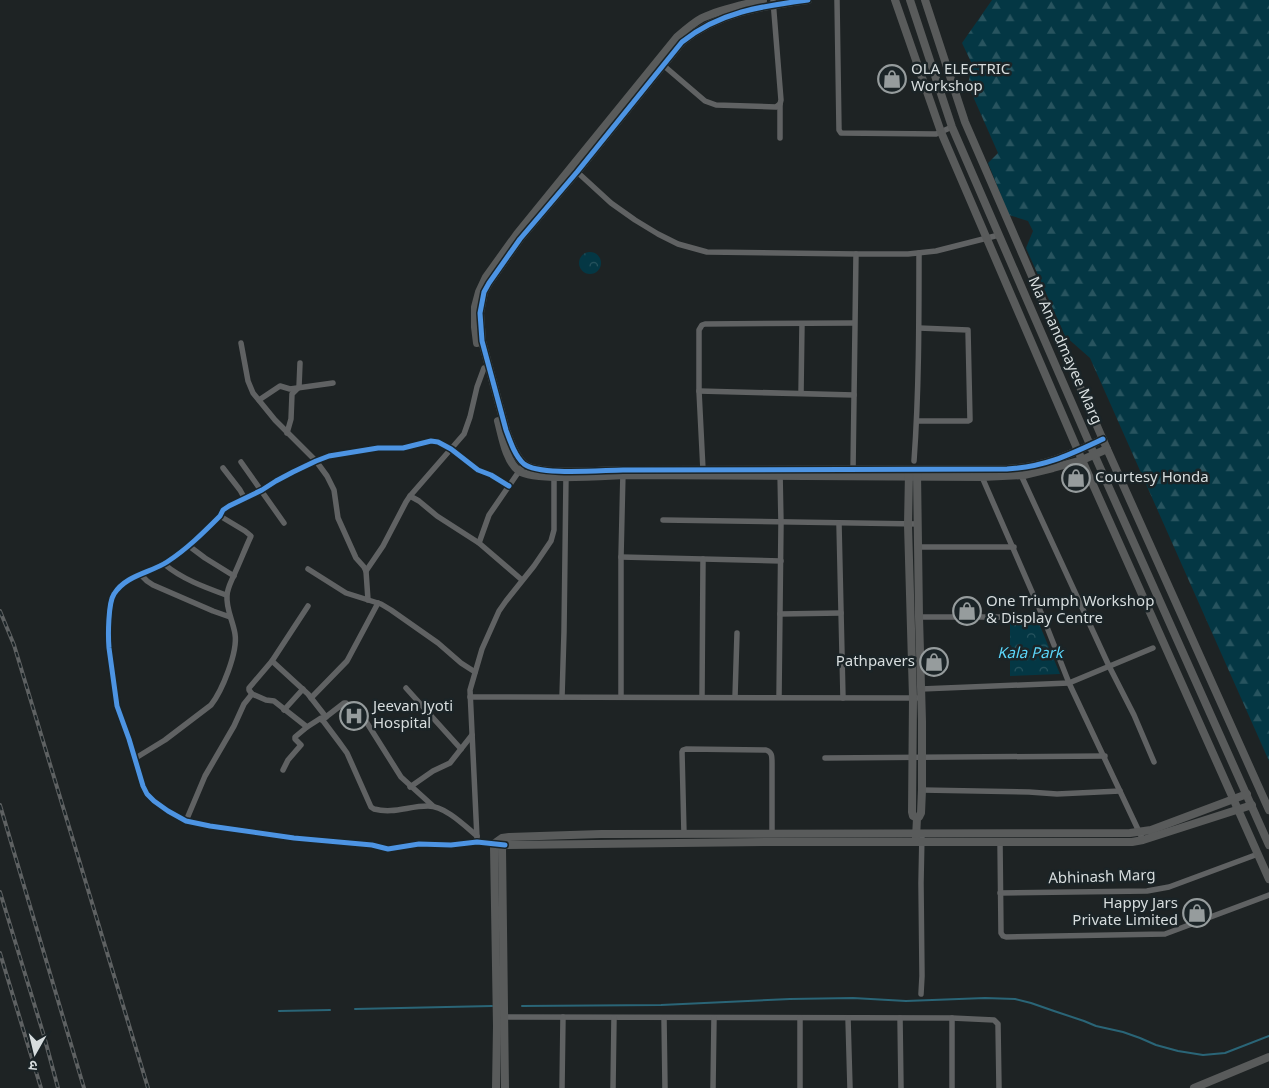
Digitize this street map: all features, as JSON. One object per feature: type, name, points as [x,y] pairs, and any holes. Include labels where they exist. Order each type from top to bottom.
[{"type":"street","points":[[574,170],[682,32],[700,19],[712,14],[763,0]]},
{"type":"street","points":[[808,0],[773,2],[742,11],[716,20],[682,42],[574,170],[517,234],[486,277],[475,307],[477,320],[506,430],[519,458],[524,464],[534,469],[566,477],[623,472],[913,473],[1032,467],[1053,461],[1103,440]]},
{"type":"street","points":[[837,0],[839,130],[841,133],[936,134],[952,127]]},
{"type":"street","points":[[895,0],[941,132],[1078,451],[1269,879]]},
{"type":"street","name":"Ma Anandmayee Marg","points":[[910,0],[952,127],[1090,445],[1269,845]]},
{"type":"street","name":"Ma Anandmayee Marg","points":[[925,0],[965,122],[1103,440],[1269,810]]},
{"type":"street","points":[[773,2],[781,100],[780,138]]},
{"type":"street","points":[[663,65],[711,104],[776,107],[780,104]]},
{"type":"street","points":[[574,170],[635,220],[678,244],[708,252],[919,253],[936,251],[999,235]]},
{"type":"street","points":[[917,818],[921,814],[922,757],[908,525],[917,421],[919,253]]},
{"type":"street","points":[[853,470],[856,254]]},
{"type":"street","points":[[477,320],[477,341],[508,456],[513,465],[519,471],[526,474],[537,476],[703,470],[780,473],[853,470],[982,477],[1021,475],[1054,468],[1082,460],[1107,449]]},
{"type":"street","points":[[703,470],[699,391],[699,330],[702,325],[854,323]]},
{"type":"street","points":[[801,393],[802,324]]},
{"type":"street","points":[[917,421],[970,420],[968,330],[919,328]]},
{"type":"street","points":[[241,343],[250,387],[258,400],[275,420],[316,460],[334,490],[336,513],[342,529],[356,558],[366,571],[368,600]]},
{"type":"street","points":[[288,432],[291,419],[292,394],[299,387],[300,363]]},
{"type":"street","points":[[366,571],[383,546],[410,496],[464,434],[484,368]]},
{"type":"street","points":[[258,400],[280,386],[287,389],[297,389],[333,383]]},
{"type":"street","points":[[699,391],[854,395]]},
{"type":"street","points":[[477,839],[450,845],[416,844],[388,849],[377,846],[259,834],[199,824],[186,821],[168,811],[147,794],[143,786],[117,706],[108,638],[109,621],[113,596],[124,583],[164,564],[189,546],[229,506],[316,460],[342,453],[378,448],[403,448],[431,441],[438,442],[450,449],[478,470],[491,475],[508,486]]},
{"type":"street","points":[[241,462],[284,523]]},
{"type":"street","points":[[479,543],[489,515],[524,464]]},
{"type":"street","points":[[223,468],[245,499]]},
{"type":"street","points":[[621,697],[623,472]]},
{"type":"street","points":[[779,698],[780,473]]},
{"type":"street","points":[[913,473],[918,524],[922,689],[917,698],[912,812],[913,816],[917,818],[919,837],[921,994]]},
{"type":"street","points":[[477,839],[470,690],[485,640],[499,611],[534,566],[553,536],[554,474]]},
{"type":"street","points":[[1021,475],[1109,666],[1134,715],[1154,762]]},
{"type":"street","points":[[562,697],[566,477]]},
{"type":"street","points":[[982,477],[1044,617],[1069,683],[1143,840]]},
{"type":"street","points":[[410,496],[479,543],[522,580]]},
{"type":"street","points":[[134,758],[165,740],[211,705],[227,675],[235,646],[235,632],[226,595],[251,536],[220,516]]},
{"type":"street","points":[[664,520],[918,524]]},
{"type":"street","points":[[839,524],[843,698]]},
{"type":"street","points":[[189,546],[234,576]]},
{"type":"street","points":[[918,547],[1014,548]]},
{"type":"street","points":[[621,556],[781,562]]},
{"type":"street","points":[[702,697],[703,559]]},
{"type":"street","points":[[164,564],[188,579],[226,595]]},
{"type":"street","points":[[308,569],[346,592],[378,603],[391,610],[475,672]]},
{"type":"street","points":[[140,574],[153,585],[230,617]]},
{"type":"street","points":[[311,698],[347,661],[378,603]]},
{"type":"street","points":[[307,726],[273,700],[266,700],[252,694],[249,688],[272,661],[308,606]]},
{"type":"street","points":[[780,614],[841,613]]},
{"type":"street","points":[[919,617],[1044,617]]},
{"type":"street","points":[[735,697],[737,633]]},
{"type":"street","points":[[922,689],[1069,683],[1153,648]]},
{"type":"street","points":[[272,661],[311,698],[347,754],[374,809],[400,810],[433,806]]},
{"type":"street","points":[[406,688],[461,749]]},
{"type":"street","points":[[284,710],[303,689]]},
{"type":"street","points":[[186,821],[205,776],[234,726],[244,704],[252,694]]},
{"type":"street","points":[[470,697],[917,698]]},
{"type":"street","points":[[283,770],[288,760],[301,744],[295,739],[295,736],[319,718],[324,719],[346,703],[356,717],[362,715],[400,777],[410,787],[433,806],[456,818],[477,839],[494,845],[717,843],[1130,833],[1151,830],[1246,794]]},
{"type":"street","points":[[410,787],[433,771],[450,763],[472,735]]},
{"type":"street","points":[[684,834],[682,752],[686,749],[770,751],[772,763],[772,834]]},
{"type":"street","points":[[825,758],[1105,756]]},
{"type":"street","points":[[922,790],[1057,794],[1120,791]]},
{"type":"street","points":[[496,1088],[497,1026],[494,845],[498,840],[509,837],[601,834],[772,834],[919,837],[1000,842],[1132,842],[1252,805]]},
{"type":"street","points":[[1000,842],[1001,933],[1006,937],[1164,934],[1269,895]]},
{"type":"street","points":[[505,845],[502,848],[505,1088]]},
{"type":"street","name":"Abhinash Marg","points":[[1000,893],[1147,891],[1169,887],[1258,854]]},
{"type":"street","points":[[504,1017],[952,1018],[994,1020],[998,1024],[998,1088]]},
{"type":"street","points":[[562,1088],[563,1018]]},
{"type":"street","points":[[613,1088],[614,1018]]},
{"type":"street","points":[[664,1018],[665,1088]]},
{"type":"street","points":[[713,1088],[714,1018]]},
{"type":"street","points":[[800,1018],[800,1088]]},
{"type":"street","points":[[848,1018],[850,1088]]},
{"type":"street","points":[[900,1018],[902,1088]]},
{"type":"street","points":[[952,1018],[952,1088]]},
{"type":"street","points":[[1194,1088],[1269,1056]]},
{"type":"street","points":[[1206,1088],[1269,1061]]},
{"type":"green space","points":[[992,0],[1269,0],[1269,761],[1090,358],[1065,336],[1026,248],[1033,231],[1028,221],[1009,215],[988,163],[998,153],[968,85],[972,64],[962,43]]},
{"type":"green space","points":[[590,252],[598,255],[601,263],[598,271],[590,274],[582,271],[579,263],[582,255]]},
{"type":"green space","name":"Kala Park","points":[[1038,621],[1060,674],[1010,676],[1010,623]]},
{"type":"waterway","points":[[522,1006],[661,1005],[853,998],[906,1001],[985,998],[1015,999],[1096,1026],[1123,1032],[1156,1045],[1203,1055],[1225,1053],[1269,1036]]},
{"type":"waterway","points":[[355,1009],[492,1006]]},
{"type":"waterway","points":[[279,1011],[330,1010]]},
{"type":"railway","points":[[0,611],[14,645],[148,1088]]},
{"type":"railway","points":[[0,805],[84,1088]]},
{"type":"railway","points":[[0,892],[58,1088]]},
{"type":"railway","points":[[0,953],[41,1088]]},
{"type":"cycle path","points":[[808,0],[758,8],[726,17],[696,32],[682,42],[520,239],[489,283],[484,292],[480,313],[482,341],[506,430],[518,457],[524,464],[532,468],[557,471],[1007,469],[1045,463],[1103,439]]},
{"type":"cycle path","points":[[505,845],[477,842],[451,845],[419,844],[388,849],[372,845],[294,838],[186,821],[154,801],[147,794],[143,786],[117,706],[109,648],[109,628],[112,598],[125,583],[174,557],[201,535],[220,516],[223,510],[229,506],[293,472],[329,456],[378,448],[403,448],[431,441],[438,442],[451,449],[478,470],[491,475],[509,486]]},
{"type":"place","name":"OLA ELECTRIC Workshop","points":[[892,79]]},
{"type":"place","name":"Courtesy Honda","points":[[1076,478]]},
{"type":"place","name":"One Triumph Workshop & Display Centre","points":[[967,611]]},
{"type":"place","name":"Pathpavers","points":[[934,662]]},
{"type":"place","name":"Jeevan Jyoti Hospital","points":[[354,716]]},
{"type":"place","name":"Happy Jars Private Limited","points":[[1197,913]]}]
